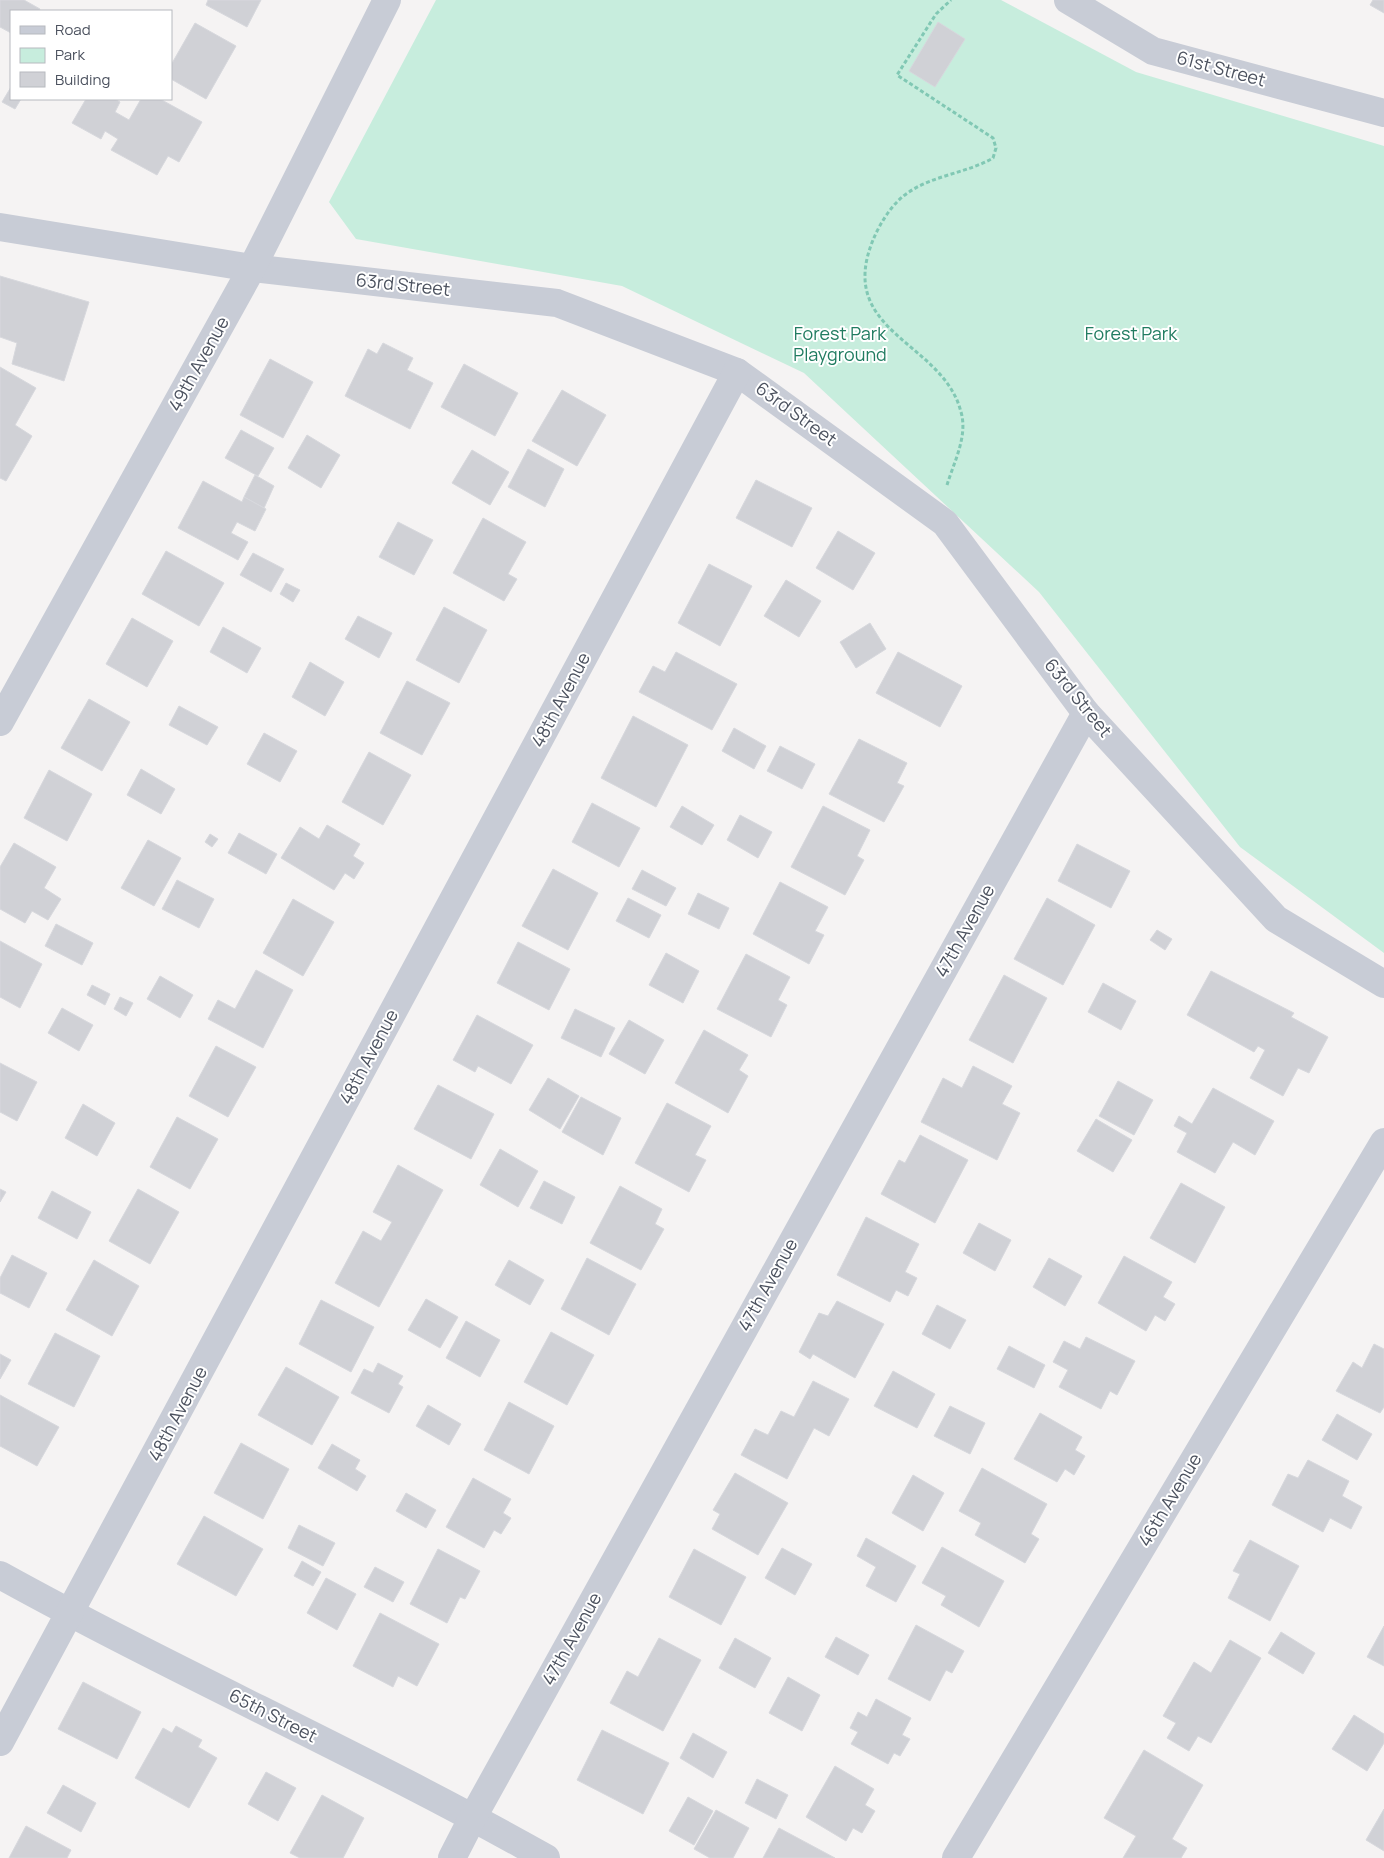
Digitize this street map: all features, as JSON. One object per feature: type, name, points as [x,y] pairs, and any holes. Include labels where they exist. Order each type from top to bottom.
[{"type":"street","name":"49th Avenue","points":[[0,722],[252,268],[387,0]]},
{"type":"street","name":"61st Street","points":[[1068,0],[1152,51],[1384,114]]},
{"type":"street","name":"63rd Street","points":[[0,227],[252,268],[557,303],[737,372],[945,523],[1086,713],[1276,919],[1384,984]]},
{"type":"street","name":"48th Avenue","points":[[0,1742],[737,372]]},
{"type":"street","name":"47th Avenue","points":[[452,1858],[1086,713]]},
{"type":"street","name":"46th Avenue","points":[[956,1858],[1384,1142]]},
{"type":"street","name":"65th Street","points":[[0,1575],[70,1614],[473,1817],[546,1858]]},
{"type":"path","points":[[946,487],[964,427],[961,410],[951,388],[938,371],[901,340],[878,314],[867,297],[865,280],[866,257],[877,230],[891,209],[908,192],[981,165],[993,158],[995,153],[996,148],[993,138],[897,75],[936,14],[951,0]]},
{"type":"green space","name":"Forest Park","points":[[436,0],[1001,0],[1136,72],[1384,146],[1384,953],[1240,847],[1039,592],[804,373],[622,286],[356,239],[329,202]]},
{"type":"building","points":[[0,0],[24,0],[40,9],[10,10],[10,32],[0,27]]},
{"type":"building","points":[[208,0],[261,0],[247,27],[206,5]]},
{"type":"building","points":[[1373,0],[1384,0],[1384,13],[1370,5]]},
{"type":"building","points":[[938,22],[965,39],[935,87],[909,71]]},
{"type":"building","points":[[195,23],[236,46],[206,99],[172,80],[172,63]]},
{"type":"building","points":[[10,89],[10,100],[20,100],[15,109],[2,102]]},
{"type":"building","points":[[85,100],[117,100],[120,102],[115,112],[129,120],[140,100],[162,100],[202,122],[179,162],[168,156],[157,175],[111,150],[118,139],[105,131],[101,139],[72,123]]},
{"type":"building","points":[[0,276],[89,302],[64,381],[12,364],[17,343],[0,337]]},
{"type":"building","points":[[383,343],[413,358],[407,370],[433,383],[410,429],[345,396],[368,349],[377,354]]},
{"type":"building","points":[[270,359],[313,382],[283,438],[240,415]]},
{"type":"building","points":[[464,364],[518,393],[495,436],[441,407]]},
{"type":"building","points":[[0,367],[36,388],[15,425],[32,436],[6,481],[0,478]]},
{"type":"building","points":[[562,390],[606,415],[577,466],[532,441]]},
{"type":"building","points":[[241,430],[274,448],[258,476],[225,458]]},
{"type":"building","points":[[307,435],[340,455],[321,488],[288,468]]},
{"type":"building","points":[[528,449],[564,469],[545,507],[508,487]]},
{"type":"building","points":[[472,450],[509,472],[490,505],[452,483]]},
{"type":"building","points":[[255,475],[274,486],[264,508],[244,497]]},
{"type":"building","points":[[756,480],[812,508],[792,547],[736,518]]},
{"type":"building","points":[[203,481],[242,502],[244,497],[266,509],[255,531],[237,522],[231,533],[248,542],[238,560],[178,528]]},
{"type":"building","points":[[483,518],[526,542],[508,574],[517,579],[504,601],[453,573]]},
{"type":"building","points":[[398,522],[433,540],[414,575],[379,557]]},
{"type":"building","points":[[838,531],[875,553],[853,590],[816,568]]},
{"type":"building","points":[[166,551],[224,583],[199,626],[142,594]]},
{"type":"building","points":[[253,553],[284,569],[271,592],[240,575]]},
{"type":"building","points":[[709,564],[752,586],[720,646],[678,623]]},
{"type":"building","points":[[786,580],[821,601],[799,637],[764,616]]},
{"type":"building","points":[[286,583],[300,590],[293,602],[280,594]]},
{"type":"building","points":[[444,607],[487,630],[459,683],[416,660]]},
{"type":"building","points":[[358,616],[392,633],[379,658],[345,639]]},
{"type":"building","points":[[132,618],[173,641],[147,687],[106,664]]},
{"type":"building","points":[[870,623],[886,649],[856,668],[840,642]]},
{"type":"building","points":[[223,627],[261,648],[247,673],[210,652]]},
{"type":"building","points":[[676,652],[737,684],[712,730],[639,692],[653,666],[665,672]]},
{"type":"building","points":[[898,652],[962,686],[940,727],[876,693]]},
{"type":"building","points":[[310,662],[344,682],[325,716],[292,697]]},
{"type":"building","points":[[407,681],[450,703],[422,755],[380,733]]},
{"type":"building","points":[[89,699],[130,722],[102,771],[61,748]]},
{"type":"building","points":[[179,706],[218,727],[207,745],[169,725]]},
{"type":"building","points":[[633,716],[688,745],[656,807],[601,778]]},
{"type":"building","points":[[734,728],[766,746],[754,769],[722,751]]},
{"type":"building","points":[[264,733],[297,751],[280,782],[247,764]]},
{"type":"building","points":[[859,739],[907,763],[897,783],[904,786],[884,822],[829,794]]},
{"type":"building","points":[[780,746],[815,764],[802,789],[767,771]]},
{"type":"building","points":[[369,752],[411,775],[383,825],[342,802]]},
{"type":"building","points":[[141,769],[175,789],[161,814],[127,795]]},
{"type":"building","points":[[49,770],[92,794],[67,841],[24,818]]},
{"type":"building","points":[[592,803],[640,828],[619,867],[572,842]]},
{"type":"building","points":[[682,806],[714,825],[702,845],[670,827]]},
{"type":"building","points":[[823,806],[870,830],[857,856],[864,860],[845,895],[791,867]]},
{"type":"building","points":[[740,815],[772,832],[758,858],[727,840]]},
{"type":"building","points":[[327,825],[360,844],[353,856],[364,863],[354,879],[345,873],[334,890],[281,858],[300,827],[319,839]]},
{"type":"building","points":[[239,833],[277,854],[266,874],[228,853]]},
{"type":"building","points":[[210,834],[218,839],[212,847],[205,842]]},
{"type":"building","points":[[148,840],[181,858],[154,906],[121,888]]},
{"type":"building","points":[[14,843],[56,867],[44,888],[61,899],[48,920],[32,911],[25,923],[0,909],[0,867]]},
{"type":"building","points":[[1077,844],[1130,871],[1111,908],[1058,881]]},
{"type":"building","points":[[553,869],[598,893],[568,950],[522,926]]},
{"type":"building","points":[[642,870],[676,888],[666,906],[632,889]]},
{"type":"building","points":[[177,880],[214,899],[199,928],[162,909]]},
{"type":"building","points":[[780,882],[828,907],[815,931],[824,935],[809,964],[753,934]]},
{"type":"building","points":[[698,893],[729,908],[719,929],[688,914]]},
{"type":"building","points":[[628,898],[661,915],[649,938],[616,921]]},
{"type":"building","points":[[1047,898],[1095,925],[1063,985],[1014,959]]},
{"type":"building","points":[[293,899],[334,922],[303,976],[263,953]]},
{"type":"building","points":[[56,924],[93,943],[82,965],[45,946]]},
{"type":"building","points":[[1157,930],[1172,939],[1165,950],[1150,940]]},
{"type":"building","points":[[0,941],[42,964],[20,1008],[0,997]]},
{"type":"building","points":[[518,942],[570,969],[549,1010],[497,983]]},
{"type":"building","points":[[666,953],[699,971],[683,1003],[649,985]]},
{"type":"building","points":[[746,954],[790,977],[778,1000],[787,1005],[771,1037],[717,1009]]},
{"type":"building","points":[[256,970],[293,990],[263,1048],[208,1019],[218,1000],[235,1009]]},
{"type":"building","points":[[1211,971],[1294,1013],[1291,1017],[1328,1037],[1309,1073],[1298,1068],[1283,1096],[1250,1078],[1265,1050],[1258,1046],[1254,1052],[1187,1015]]},
{"type":"building","points":[[1004,975],[1047,998],[1013,1063],[969,1040]]},
{"type":"building","points":[[160,976],[193,995],[180,1018],[147,999]]},
{"type":"building","points":[[1103,983],[1136,1001],[1121,1030],[1088,1012]]},
{"type":"building","points":[[92,985],[110,994],[105,1005],[87,995]]},
{"type":"building","points":[[120,997],[133,1003],[126,1016],[114,1009]]},
{"type":"building","points":[[62,1008],[93,1025],[79,1051],[48,1033]]},
{"type":"building","points":[[575,1009],[615,1028],[601,1057],[561,1038]]},
{"type":"building","points":[[477,1015],[533,1045],[511,1084],[478,1066],[475,1072],[453,1060]]},
{"type":"building","points":[[629,1020],[664,1040],[645,1074],[609,1054]]},
{"type":"building","points":[[704,1030],[748,1055],[739,1070],[748,1076],[728,1113],[675,1083]]},
{"type":"building","points":[[216,1046],[256,1067],[228,1117],[189,1096]]},
{"type":"building","points":[[0,1063],[37,1082],[17,1121],[0,1112]]},
{"type":"building","points":[[973,1066],[1012,1086],[1002,1104],[1020,1113],[997,1160],[921,1122],[943,1078],[962,1088]]},
{"type":"building","points":[[548,1078],[579,1096],[560,1129],[529,1110]]},
{"type":"building","points":[[1118,1081],[1153,1100],[1134,1135],[1099,1116]]},
{"type":"building","points":[[438,1085],[494,1114],[471,1159],[414,1129]]},
{"type":"building","points":[[1213,1088],[1274,1121],[1255,1155],[1233,1142],[1215,1173],[1177,1152],[1187,1133],[1174,1126],[1179,1116],[1192,1124]]},
{"type":"building","points":[[581,1097],[621,1118],[603,1155],[562,1132]]},
{"type":"building","points":[[667,1103],[711,1126],[695,1155],[706,1160],[689,1192],[635,1163]]},
{"type":"building","points":[[83,1104],[115,1123],[97,1156],[65,1138]]},
{"type":"building","points":[[177,1117],[218,1139],[190,1189],[150,1167]]},
{"type":"building","points":[[1096,1119],[1132,1140],[1113,1172],[1077,1151]]},
{"type":"building","points":[[920,1135],[968,1160],[935,1223],[881,1194],[899,1160],[905,1163]]},
{"type":"building","points":[[500,1149],[538,1171],[518,1207],[480,1185]]},
{"type":"building","points":[[398,1165],[443,1190],[379,1307],[335,1283],[363,1231],[381,1241],[392,1222],[373,1212]]},
{"type":"building","points":[[544,1181],[575,1197],[562,1224],[530,1208]]},
{"type":"building","points":[[1181,1183],[1225,1207],[1195,1263],[1150,1238]]},
{"type":"building","points":[[620,1186],[662,1209],[655,1224],[664,1229],[641,1270],[590,1243]]},
{"type":"building","points":[[0,1189],[6,1192],[0,1202]]},
{"type":"building","points":[[138,1189],[179,1212],[150,1264],[109,1241]]},
{"type":"building","points":[[52,1191],[91,1212],[77,1239],[38,1218]]},
{"type":"building","points":[[866,1217],[919,1244],[905,1272],[917,1278],[908,1296],[896,1290],[890,1302],[837,1275]]},
{"type":"building","points":[[979,1223],[1011,1240],[995,1271],[963,1253]]},
{"type":"building","points":[[12,1255],[47,1273],[29,1308],[0,1293],[0,1278]]},
{"type":"building","points":[[1124,1256],[1172,1282],[1163,1297],[1175,1304],[1165,1321],[1155,1315],[1146,1331],[1098,1303]]},
{"type":"building","points":[[587,1258],[636,1284],[609,1335],[561,1309]]},
{"type":"building","points":[[1049,1258],[1082,1276],[1065,1306],[1033,1287]]},
{"type":"building","points":[[94,1260],[139,1286],[112,1336],[66,1310]]},
{"type":"building","points":[[509,1260],[544,1280],[530,1305],[495,1285]]},
{"type":"building","points":[[426,1299],[458,1317],[440,1348],[408,1330]]},
{"type":"building","points":[[321,1300],[374,1327],[351,1372],[299,1344]]},
{"type":"building","points":[[837,1301],[884,1324],[855,1378],[813,1354],[810,1359],[799,1352],[819,1313],[828,1316]]},
{"type":"building","points":[[937,1305],[966,1320],[950,1349],[922,1334]]},
{"type":"building","points":[[466,1321],[500,1340],[480,1377],[446,1358]]},
{"type":"building","points":[[551,1332],[594,1355],[567,1405],[524,1382]]},
{"type":"building","points":[[55,1333],[100,1356],[74,1407],[28,1384]]},
{"type":"building","points":[[1086,1337],[1135,1361],[1117,1395],[1110,1391],[1101,1409],[1059,1387],[1068,1370],[1053,1362],[1064,1341],[1080,1349]]},
{"type":"building","points":[[1374,1344],[1384,1349],[1384,1407],[1380,1413],[1336,1391],[1353,1362],[1362,1368]]},
{"type":"building","points":[[1009,1346],[1045,1365],[1034,1388],[997,1369]]},
{"type":"building","points":[[0,1354],[11,1360],[0,1379]]},
{"type":"building","points":[[378,1363],[403,1376],[398,1384],[403,1387],[389,1413],[351,1393],[364,1369],[373,1373]]},
{"type":"building","points":[[286,1367],[339,1397],[312,1445],[258,1415]]},
{"type":"building","points":[[893,1371],[935,1394],[917,1428],[874,1406]]},
{"type":"building","points":[[813,1381],[849,1399],[829,1436],[814,1428],[787,1479],[741,1455],[755,1429],[768,1435],[781,1411],[794,1417]]},
{"type":"building","points":[[0,1395],[59,1427],[37,1466],[0,1446]]},
{"type":"building","points":[[509,1402],[554,1426],[529,1474],[484,1450]]},
{"type":"building","points":[[428,1405],[461,1424],[449,1445],[416,1426]]},
{"type":"building","points":[[950,1406],[985,1423],[970,1454],[934,1436]]},
{"type":"building","points":[[1040,1413],[1082,1437],[1075,1450],[1085,1456],[1074,1475],[1065,1469],[1057,1482],[1014,1459]]},
{"type":"building","points":[[1337,1414],[1372,1434],[1357,1460],[1322,1440]]},
{"type":"building","points":[[241,1443],[289,1469],[263,1519],[214,1493]]},
{"type":"building","points":[[332,1444],[360,1460],[355,1469],[366,1476],[357,1491],[318,1468]]},
{"type":"building","points":[[1308,1460],[1349,1481],[1342,1496],[1362,1507],[1351,1529],[1330,1518],[1323,1532],[1272,1505],[1288,1474],[1298,1478]]},
{"type":"building","points":[[982,1468],[1047,1504],[1031,1534],[1039,1539],[1025,1563],[975,1535],[981,1523],[959,1511]]},
{"type":"building","points":[[735,1473],[788,1503],[758,1555],[712,1529],[720,1514],[713,1510]]},
{"type":"building","points":[[913,1475],[944,1493],[923,1531],[892,1513]]},
{"type":"building","points":[[473,1478],[511,1499],[503,1513],[511,1518],[501,1534],[494,1530],[484,1548],[446,1527]]},
{"type":"building","points":[[406,1493],[436,1510],[426,1528],[396,1511]]},
{"type":"building","points":[[204,1516],[263,1549],[236,1596],[177,1564]]},
{"type":"building","points":[[299,1525],[335,1543],[323,1566],[288,1548]]},
{"type":"building","points":[[866,1538],[916,1566],[896,1602],[866,1586],[876,1567],[857,1556]]},
{"type":"building","points":[[1250,1540],[1299,1566],[1270,1621],[1228,1598],[1240,1574],[1233,1571]]},
{"type":"building","points":[[942,1547],[1004,1581],[979,1627],[941,1605],[946,1596],[922,1583]]},
{"type":"building","points":[[782,1548],[812,1564],[795,1595],[765,1578]]},
{"type":"building","points":[[438,1549],[480,1571],[465,1599],[460,1597],[447,1623],[410,1604]]},
{"type":"building","points":[[694,1549],[746,1577],[721,1625],[669,1597]]},
{"type":"building","points":[[302,1561],[321,1572],[313,1586],[294,1576]]},
{"type":"building","points":[[375,1567],[404,1582],[393,1602],[364,1587]]},
{"type":"building","points":[[326,1578],[356,1594],[337,1630],[307,1613]]},
{"type":"building","points":[[380,1613],[439,1644],[417,1686],[398,1676],[393,1687],[353,1666]]},
{"type":"building","points":[[916,1625],[964,1651],[952,1673],[946,1670],[930,1701],[888,1679]]},
{"type":"building","points":[[1384,1626],[1384,1666],[1367,1657]]},
{"type":"building","points":[[1281,1632],[1315,1653],[1303,1674],[1268,1653]]},
{"type":"building","points":[[836,1637],[869,1655],[858,1675],[825,1657]]},
{"type":"building","points":[[659,1638],[701,1660],[663,1731],[610,1703],[627,1671],[638,1677]]},
{"type":"building","points":[[735,1638],[771,1658],[755,1688],[719,1668]]},
{"type":"building","points":[[1230,1640],[1261,1658],[1211,1743],[1198,1736],[1189,1751],[1167,1738],[1176,1723],[1163,1716],[1194,1662],[1211,1673]]},
{"type":"building","points":[[788,1677],[820,1695],[802,1731],[769,1713]]},
{"type":"building","points":[[83,1682],[141,1712],[117,1759],[58,1729]]},
{"type":"building","points":[[876,1699],[911,1718],[902,1735],[910,1739],[900,1756],[894,1753],[888,1764],[851,1744],[858,1732],[850,1728],[858,1712],[867,1717]]},
{"type":"building","points":[[1354,1715],[1384,1734],[1384,1743],[1367,1771],[1332,1749]]},
{"type":"building","points":[[176,1726],[202,1740],[198,1747],[217,1758],[189,1808],[135,1778],[163,1728],[172,1733]]},
{"type":"building","points":[[602,1730],[669,1763],[643,1814],[577,1780]]},
{"type":"building","points":[[693,1733],[727,1752],[713,1778],[680,1758]]},
{"type":"building","points":[[1144,1750],[1203,1785],[1172,1839],[1187,1848],[1181,1858],[1123,1858],[1136,1836],[1104,1818]]},
{"type":"building","points":[[835,1766],[874,1789],[865,1805],[875,1811],[862,1833],[853,1828],[846,1841],[806,1817]]},
{"type":"building","points":[[266,1772],[296,1788],[278,1821],[248,1804]]},
{"type":"building","points":[[757,1779],[788,1795],[776,1819],[745,1803]]},
{"type":"building","points":[[63,1785],[96,1803],[81,1832],[47,1813]]},
{"type":"building","points":[[322,1795],[364,1818],[343,1858],[300,1858],[290,1853]]},
{"type":"building","points":[[688,1797],[713,1811],[694,1845],[669,1831]]},
{"type":"building","points":[[1384,1809],[1384,1851],[1366,1840]]},
{"type":"building","points":[[716,1810],[749,1828],[733,1858],[710,1858],[694,1849]]},
{"type":"building","points":[[26,1826],[71,1850],[67,1858],[9,1858]]},
{"type":"building","points":[[779,1828],[835,1858],[763,1858]]},
{"type":"park label","name":"Forest Park Playground","points":[[840,344]]}]
